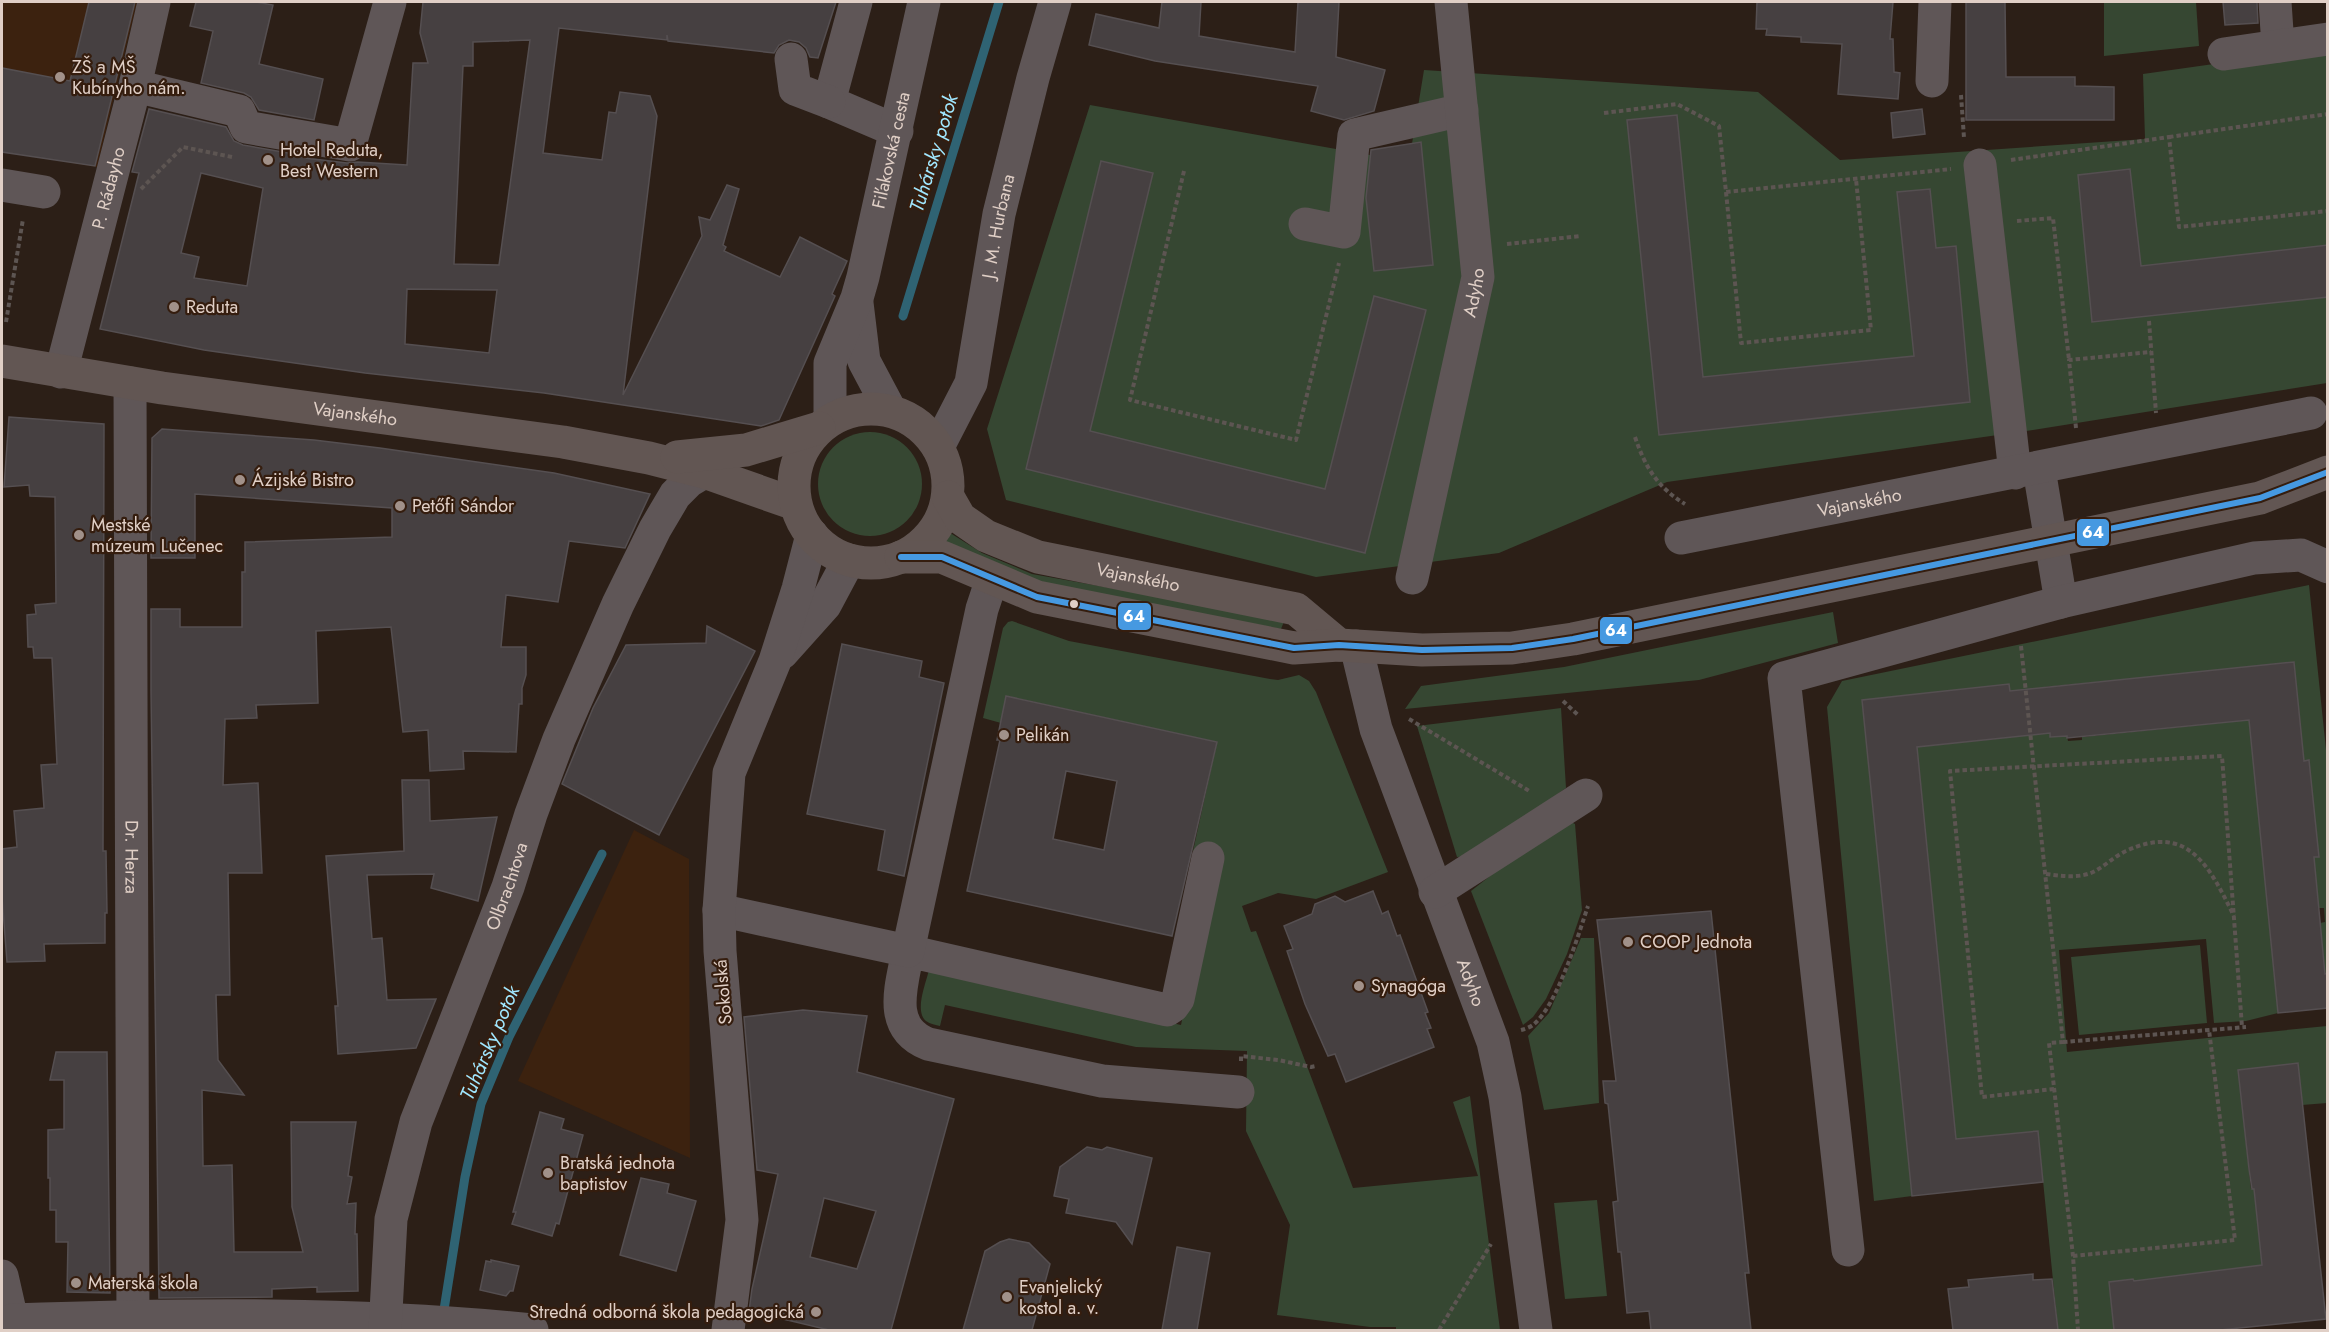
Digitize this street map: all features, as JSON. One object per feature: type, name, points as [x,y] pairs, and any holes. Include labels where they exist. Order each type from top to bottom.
[{"type":"main road","name":"Vajanského","points":[[2,361],[130,382],[563,442],[649,458],[704,472],[795,504]]},
{"type":"main road","name":"Vajanského","points":[[649,458],[724,454],[746,450],[824,424],[854,410],[872,408],[890,410],[918,423],[938,447],[945,462],[948,496],[940,522],[923,543],[901,557],[881,563],[849,560],[822,546],[812,536],[802,521],[795,504],[793,490],[797,462],[806,444],[824,424]]},
{"type":"main road","name":"Vajanského","points":[[901,557],[942,557],[1037,597],[1294,648],[1348,646],[1422,650],[1512,648],[2260,498],[2328,472]]},
{"type":"main road","name":"Vajanského","points":[[948,496],[960,518],[986,536],[1038,557],[1296,609],[1348,646]]},
{"type":"street","name":"P. Rádayho","points":[[61,372],[135,86],[153,2]]},
{"type":"street","points":[[135,86],[239,111],[246,127],[350,145],[390,2]]},
{"type":"street","points":[[829,102],[856,2]]},
{"type":"street","name":"Fiľakovská cesta","points":[[824,424],[830,363],[857,298],[897,131],[924,2]]},
{"type":"street","name":"J. M. Hurbana","points":[[938,447],[971,383],[999,214],[1033,78],[1055,2]]},
{"type":"street","name":"Adyho","points":[[1412,578],[1446,432],[1478,277],[1451,2]]},
{"type":"street","points":[[1935,2],[1947,86]]},
{"type":"street","points":[[2275,2],[2278,46]]},
{"type":"street","points":[[2224,54],[2328,39]]},
{"type":"street","points":[[790,59],[795,89],[897,131]]},
{"type":"street","points":[[1305,224],[1344,232],[1354,135],[1462,110]]},
{"type":"street","points":[[1972,155],[1987,224],[2027,471],[2051,539],[2061,602]]},
{"type":"street","name":"Fiľakovská cesta","points":[[857,298],[864,361],[890,410]]},
{"type":"street","name":"Dr. Herza","points":[[130,382],[133,1323]]},
{"type":"street","name":"Vajanského","points":[[1681,538],[2311,413]]},
{"type":"street","name":"Olbrachtova","points":[[388,1323],[391,1219],[416,1122],[508,887],[531,814],[559,739],[618,604],[655,529],[675,495],[689,481],[704,472]]},
{"type":"street","name":"Sokolská","points":[[728,1330],[742,1220],[720,951],[719,910],[729,773],[775,661],[812,536]]},
{"type":"street","points":[[1848,1250],[1784,678],[2061,602],[2254,558],[2301,555],[2328,567]]},
{"type":"street","name":"Sokolská","points":[[775,661],[825,605],[849,560]]},
{"type":"street","points":[[992,579],[982,609],[899,1001],[906,1027],[911,1035],[928,1044],[1102,1081],[1238,1092]]},
{"type":"street","name":"Adyho","points":[[1348,646],[1376,729],[1493,1042],[1504,1097],[1536,1330]]},
{"type":"street","points":[[1436,892],[1574,803]]},
{"type":"street","points":[[719,910],[1167,1010],[1178,999],[1208,858]]},
{"type":"street","points":[[2,1276],[10,1325],[465,1323],[532,1330]]},
{"type":"path","points":[[1947,86],[1972,155]]},
{"type":"path","points":[[2169,137],[2328,114]]},
{"type":"path","points":[[139,192],[183,147],[240,158]]},
{"type":"path","points":[[1184,171],[1130,400],[1296,440],[1342,250],[1344,232]]},
{"type":"path","points":[[1726,192],[1741,343],[1871,330],[1856,179]]},
{"type":"path","points":[[6,322],[25,189]]},
{"type":"path","points":[[1987,224],[2053,218],[2077,438]]},
{"type":"path","points":[[1475,247],[1581,236]]},
{"type":"path","points":[[2149,321],[2157,422]]},
{"type":"path","points":[[2069,360],[2151,352]]},
{"type":"path","points":[[1635,437],[1651,474],[1669,494],[1688,506]]},
{"type":"path","points":[[2018,614],[2063,1042]]},
{"type":"path","points":[[1563,701],[1578,715]]},
{"type":"path","points":[[1409,719],[1574,803]]},
{"type":"path","points":[[2054,1089],[1982,1097],[1950,771],[2222,756],[2244,1027],[2049,1043],[2073,1256],[2078,1330]]},
{"type":"path","points":[[2046,874],[2070,877],[2093,872],[2127,850],[2166,841],[2194,852],[2216,880],[2235,920]]},
{"type":"path","points":[[1521,1030],[1533,1025],[1547,1007],[1562,978],[1588,906]]},
{"type":"path","points":[[2073,1256],[2235,1240],[2209,1030]]},
{"type":"path","points":[[1439,1330],[1495,1236]]},
{"type":"shaded area","name":"ZŠ a MŠ Kubínyho nám.","points":[[2,2],[137,2],[97,167],[2,152]]},
{"type":"shaded area","points":[[634,830],[689,859],[690,1158],[518,1081]]},
{"type":"green space","points":[[2104,2],[2196,2],[2199,46],[2104,56]]},
{"type":"green space","points":[[2327,48],[2327,383],[2033,430],[1667,482],[1499,553],[1316,577],[1006,500],[987,429],[1090,105],[1409,162],[1424,70],[1758,92],[1840,160],[2145,139],[2143,74]]},
{"type":"green space","points":[[870,432],[890,436],[907,447],[918,464],[922,484],[918,504],[907,521],[890,532],[870,536],[850,532],[833,521],[822,504],[818,484],[822,464],[833,447],[850,436]]},
{"type":"green space","points":[[947,531],[982,553],[1032,574],[1285,619],[1281,629],[1030,583],[978,561],[939,538]]},
{"type":"green space","points":[[2309,585],[2328,769],[2327,973],[2325,974],[2320,923],[2325,922],[2324,908],[2318,908],[2314,857],[2318,857],[2309,761],[2304,761],[2294,663],[2045,687],[2050,737],[2067,736],[2068,741],[2082,740],[2082,737],[2249,720],[2278,1013],[2246,1021],[2214,1023],[2206,939],[2059,950],[2067,1052],[2327,1026],[2327,1103],[2302,1105],[2298,1063],[2238,1070],[2262,1265],[2109,1282],[2114,1330],[2058,1330],[2038,1131],[1956,1139],[1917,747],[2014,737],[1908,695],[1862,700],[1912,1196],[1874,1201],[1827,707],[1842,681]]},
{"type":"green space","points":[[1833,612],[1838,643],[1699,680],[1405,709],[1421,686],[1564,667]]},
{"type":"green space","points":[[1012,621],[1069,641],[1270,679],[1278,680],[1299,675],[1309,681],[1316,692],[1388,872],[1316,899],[1278,893],[1242,906],[1251,932],[1256,931],[1353,1188],[1478,1176],[1453,1102],[1470,1096],[1500,1330],[1396,1330],[1396,1327],[1370,1327],[1277,1315],[1290,1225],[1246,1131],[1247,1051],[1136,1047],[945,1005],[940,1026],[926,1021],[921,1011],[921,1004],[929,970],[1181,1025],[1217,855],[1193,851],[1217,742],[1007,696],[1001,723],[983,718],[1003,628]]},
{"type":"green space","points":[[1561,708],[1566,788],[1471,856],[1457,857],[1417,726]]},
{"type":"green space","points":[[1569,821],[1575,824],[1582,910],[1567,954],[1546,999],[1533,1017],[1523,1025],[1471,891],[1555,825]]},
{"type":"green space","points":[[1581,938],[1594,938],[1599,1103],[1544,1110],[1528,1036],[1549,1013]]},
{"type":"green space","points":[[2200,945],[2207,1023],[2079,1035],[2071,957]]},
{"type":"green space","points":[[1597,1200],[1607,1296],[1565,1299],[1554,1203]]},
{"type":"building","name":"ZŠ a MŠ Kubínyho nám.","points":[[89,2],[135,2],[95,166],[2,152],[2,68],[70,81]]},
{"type":"building","points":[[196,2],[256,2],[273,5],[259,64],[323,79],[314,120],[259,110],[251,97],[244,93],[201,83],[213,31],[190,26]]},
{"type":"building","points":[[423,2],[836,2],[818,58],[810,57],[806,48],[799,42],[789,40],[779,45],[774,53],[668,41],[667,35],[667,40],[559,28],[543,153],[602,160],[609,112],[616,113],[620,92],[650,96],[657,116],[623,395],[702,236],[699,217],[710,220],[727,185],[739,189],[723,245],[726,247],[724,251],[780,277],[800,237],[847,261],[832,294],[835,296],[779,420],[761,426],[544,393],[365,373],[204,350],[100,329],[139,173],[132,172],[149,109],[226,127],[234,141],[243,145],[305,156],[305,158],[347,163],[407,165],[413,63],[428,63],[420,33]],"holes":[[[530,40],[499,265],[454,264],[463,66],[473,66],[473,42]],[[201,173],[263,188],[247,286],[194,278],[199,257],[181,253]],[[407,289],[497,290],[489,353],[405,344]]]},
{"type":"building","points":[[1162,2],[1201,2],[1199,36],[1295,52],[1298,2],[1339,2],[1336,57],[1385,70],[1374,111],[1344,120],[1311,111],[1318,86],[1155,61],[1089,45],[1096,14],[1159,28]]},
{"type":"building","points":[[1757,2],[1893,2],[1890,39],[1893,39],[1894,72],[1900,73],[1898,99],[1838,94],[1842,44],[1801,42],[1801,37],[1766,35],[1767,29],[1756,29]]},
{"type":"building","points":[[1966,2],[2005,2],[2006,77],[2075,77],[2075,86],[2114,87],[2114,120],[1966,120]]},
{"type":"building","points":[[2223,2],[2257,2],[2258,23],[2225,25]]},
{"type":"building","points":[[1922,109],[1925,134],[1893,138],[1891,113]]},
{"type":"building","points":[[1677,115],[1703,377],[1914,356],[1897,192],[1930,189],[1936,248],[1956,246],[1970,402],[1659,435],[1627,120]]},
{"type":"building","points":[[1421,142],[1433,265],[1374,271],[1366,198],[1371,150]]},
{"type":"building","points":[[1101,161],[1153,173],[1090,431],[1325,489],[1374,296],[1426,310],[1365,553],[1026,469]]},
{"type":"building","points":[[2130,169],[2141,266],[2328,245],[2328,297],[2092,322],[2078,175]]},
{"type":"building","points":[[9,417],[104,424],[103,851],[106,851],[107,913],[105,913],[105,943],[44,944],[45,961],[7,962],[2,897],[2,849],[17,847],[14,811],[44,808],[41,765],[57,764],[52,658],[34,658],[33,647],[28,647],[27,615],[36,614],[35,605],[56,603],[55,497],[30,496],[29,485],[4,487]]},
{"type":"building","points":[[162,429],[314,440],[380,448],[554,473],[650,494],[625,548],[569,541],[558,602],[506,595],[501,647],[526,647],[526,675],[522,688],[522,704],[519,704],[516,752],[463,751],[464,769],[430,771],[428,730],[403,732],[391,627],[316,631],[318,703],[256,705],[257,718],[225,719],[223,785],[258,783],[262,873],[228,873],[230,995],[216,995],[218,1060],[244,1095],[202,1090],[203,1166],[232,1165],[234,1252],[303,1252],[292,1207],[291,1122],[356,1122],[348,1176],[352,1177],[347,1204],[356,1203],[358,1291],[317,1292],[317,1287],[272,1289],[272,1297],[159,1298],[151,609],[180,609],[180,627],[242,627],[242,572],[245,572],[245,542],[392,537],[392,508],[195,494],[195,558],[151,558],[152,438]]},
{"type":"building","points":[[707,626],[755,651],[659,835],[562,784],[593,708],[626,645],[706,643]]},
{"type":"building","points":[[842,644],[922,661],[919,677],[944,683],[904,876],[878,870],[885,830],[807,814]]},
{"type":"building","points":[[2294,662],[2304,761],[2309,760],[2319,857],[2314,857],[2325,974],[2328,973],[2328,1008],[2278,1013],[2249,720],[2067,738],[2067,736],[2050,737],[2050,733],[1917,747],[1956,1139],[2038,1131],[2043,1182],[1912,1196],[1862,700],[2009,684],[2010,691]]},
{"type":"building","points":[[1006,696],[1217,742],[1172,936],[967,891],[1000,740],[997,740]],"holes":[[[1066,771],[1117,781],[1104,850],[1053,839]]]},
{"type":"building","points":[[402,780],[429,780],[430,821],[497,817],[478,901],[431,888],[434,874],[367,875],[372,939],[382,938],[387,1000],[436,999],[416,1048],[338,1054],[335,1006],[338,1006],[326,856],[404,851]]},
{"type":"building","name":"Synagóga","points":[[1373,891],[1382,914],[1388,911],[1397,936],[1400,935],[1428,1012],[1425,1013],[1431,1028],[1427,1029],[1434,1047],[1346,1082],[1335,1054],[1328,1056],[1305,1004],[1287,951],[1293,949],[1284,926],[1312,914],[1315,904],[1335,896],[1345,902]]},
{"type":"building","points":[[1711,911],[1749,1273],[1745,1273],[1751,1330],[1651,1330],[1649,1311],[1627,1313],[1621,1252],[1618,1252],[1613,1202],[1618,1201],[1608,1104],[1605,1103],[1603,1081],[1616,1081],[1597,920]]},
{"type":"building","points":[[803,1010],[867,1016],[857,1072],[954,1099],[891,1330],[829,1330],[749,1311],[778,1174],[757,1170],[744,1017]],"holes":[[[824,1198],[876,1211],[857,1269],[810,1257]]]},
{"type":"building","points":[[56,1052],[107,1052],[110,1293],[67,1292],[68,1242],[56,1242],[56,1210],[50,1210],[50,1178],[48,1178],[48,1130],[64,1129],[64,1080],[50,1080]]},
{"type":"building","points":[[2298,1063],[2326,1319],[2220,1330],[2114,1330],[2109,1282],[2262,1265],[2238,1070]]},
{"type":"building","name":"Bratská jednota baptistov","points":[[540,1112],[564,1119],[561,1129],[583,1135],[559,1224],[556,1223],[552,1236],[512,1224],[516,1212],[513,1212]]},
{"type":"building","points":[[1087,1147],[1102,1150],[1107,1147],[1152,1158],[1132,1244],[1116,1222],[1066,1213],[1069,1199],[1054,1196],[1060,1167]]},
{"type":"building","points":[[641,1178],[669,1184],[667,1193],[696,1201],[676,1271],[620,1255]]},
{"type":"building","name":"Evanjelický kostol a. v.","points":[[1009,1239],[1029,1243],[1050,1264],[1032,1330],[963,1330],[985,1251]]},
{"type":"building","points":[[1177,1247],[1210,1253],[1197,1330],[1162,1330]]},
{"type":"building","points":[[491,1260],[519,1266],[513,1291],[506,1296],[480,1290],[486,1261],[491,1262]]},
{"type":"building","points":[[2033,1274],[2033,1280],[2052,1279],[2058,1330],[1953,1330],[1948,1289],[1969,1287],[1968,1280]]},
{"type":"waterway","name":"Tuhársky potok","points":[[903,316],[999,2]]},
{"type":"waterway","name":"Tuhársky potok","points":[[443,1316],[465,1177],[481,1104],[509,1037],[602,854]]},
{"type":"transit line","name":"64","points":[[901,557],[942,557],[1037,597],[1294,648],[1339,645],[1422,650],[1512,648],[1573,639],[2260,498],[2328,472]]},
{"type":"place","name":"ZŠ a MŠ Kubínyho nám.","points":[[60,77]]},
{"type":"place","name":"Hotel Reduta, Best Western","points":[[268,160]]},
{"type":"place","name":"Reduta","points":[[174,307]]},
{"type":"place","name":"Ázijské Bistro","points":[[240,480]]},
{"type":"place","name":"Petőfi Sándor","points":[[400,506]]},
{"type":"place","name":"Mestské múzeum Lučenec","points":[[79,535]]},
{"type":"place","name":"Pelikán","points":[[1004,735]]},
{"type":"place","name":"COOP Jednota","points":[[1628,942]]},
{"type":"place","name":"Synagóga","points":[[1359,986]]},
{"type":"place","name":"Bratská jednota baptistov","points":[[548,1173]]},
{"type":"place","name":"Materská škola","points":[[76,1283]]},
{"type":"place","name":"Evanjelický kostol a. v.","points":[[1007,1297]]},
{"type":"place","name":"Stredná odborná škola pedagogická","points":[[816,1312]]}]
